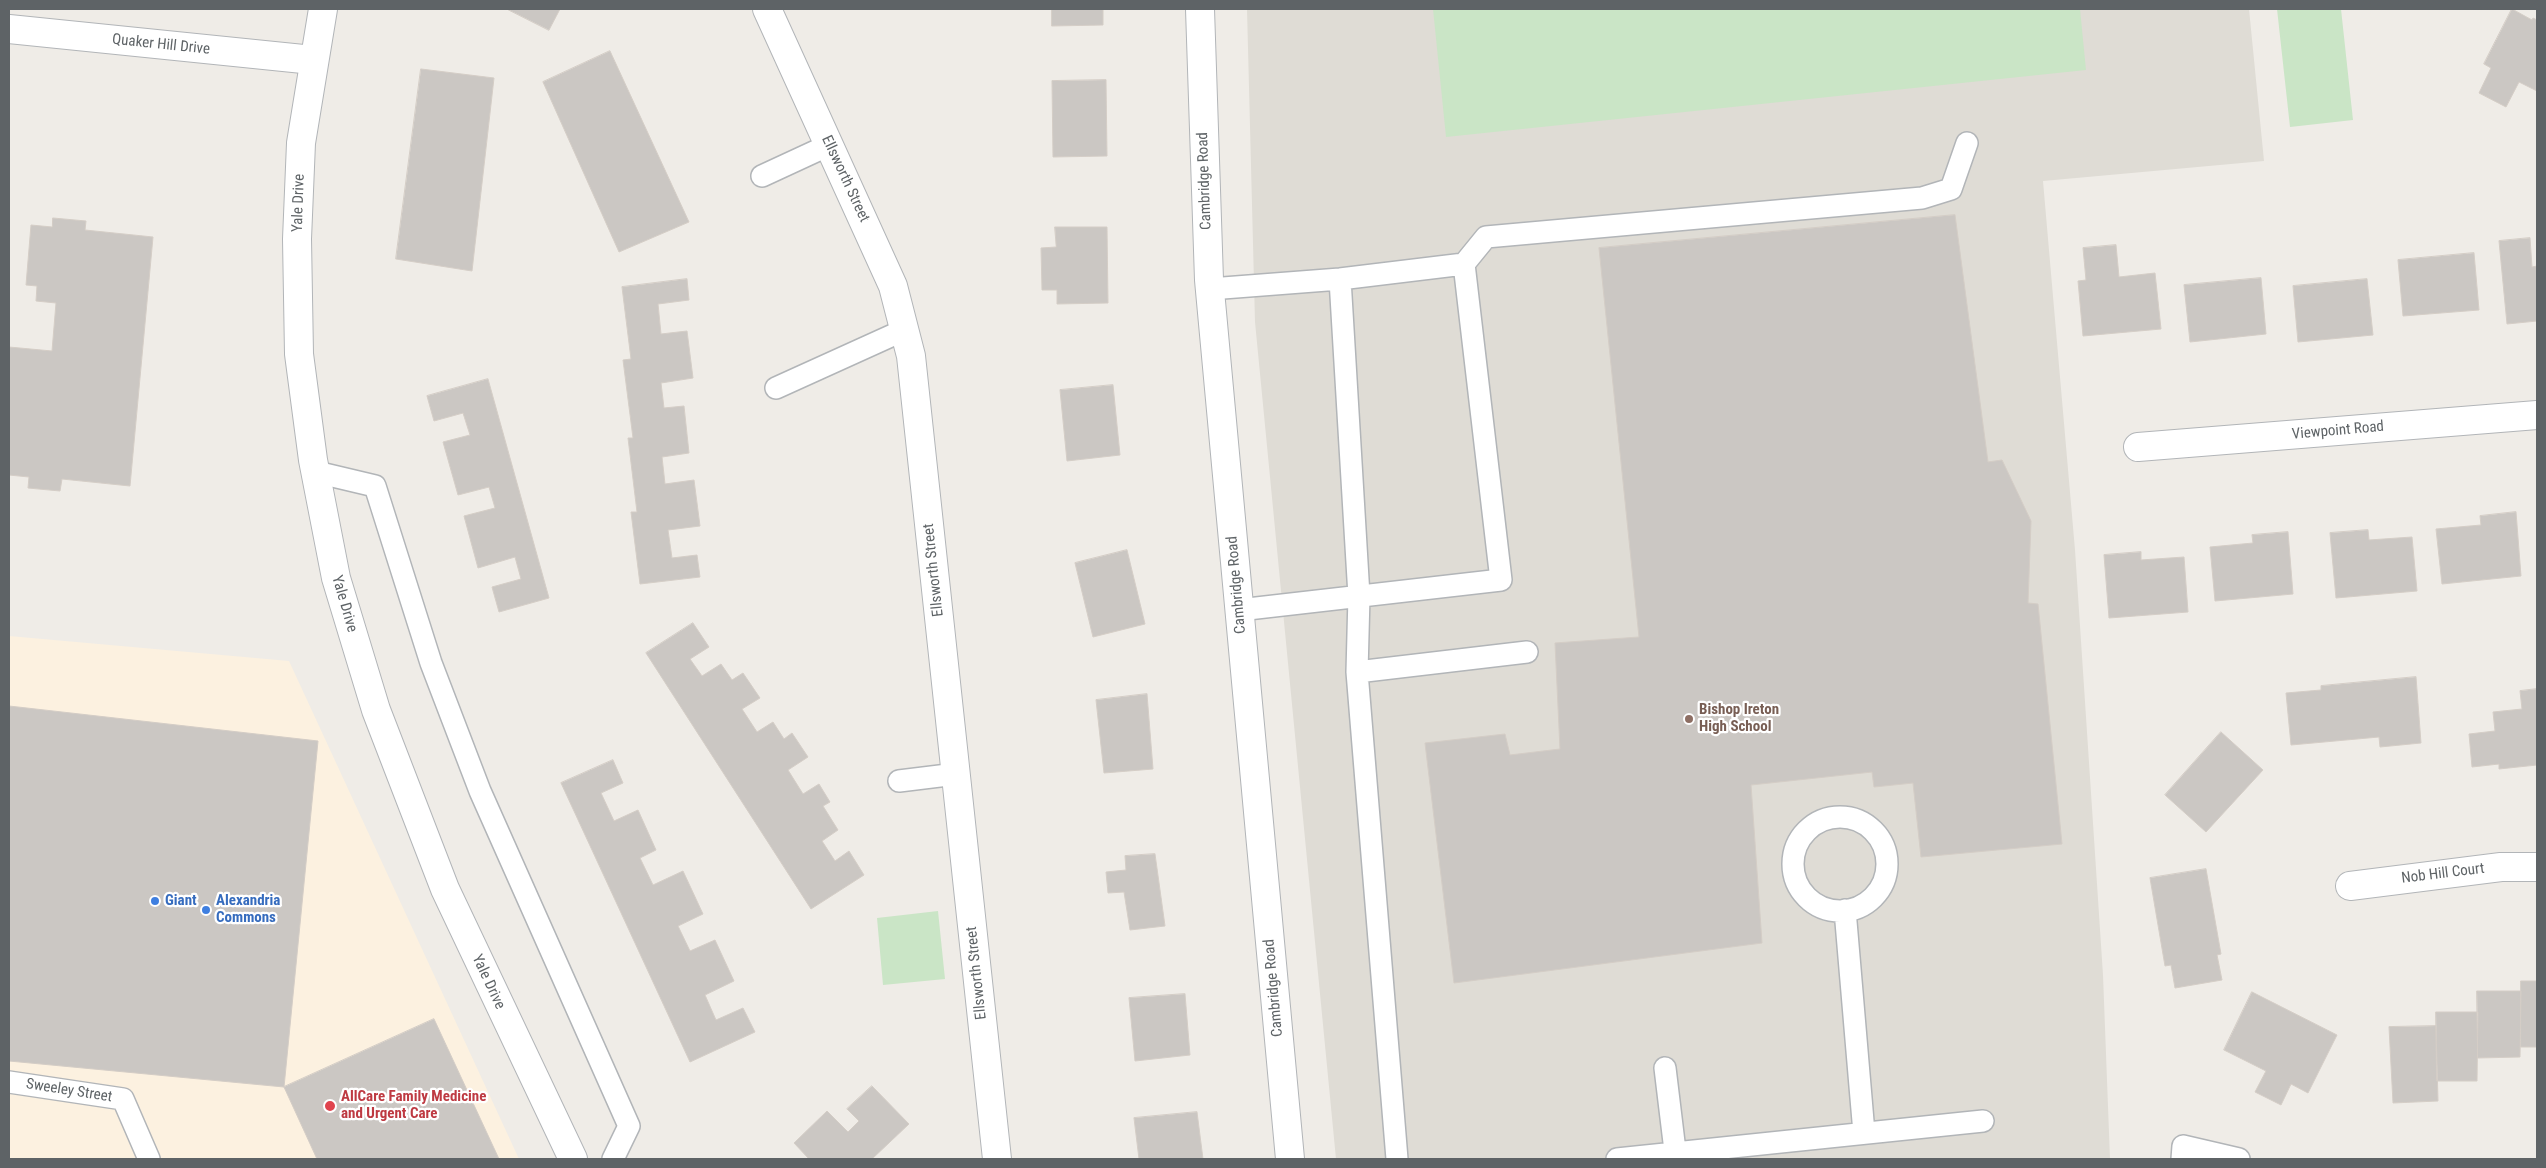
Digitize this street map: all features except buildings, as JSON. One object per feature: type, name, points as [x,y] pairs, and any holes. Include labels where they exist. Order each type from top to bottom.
[{"type":"street","name":"Yale Drive","points":[[323,9],[313,60],[301,143],[297,239],[298,354],[316,472],[336,578],[376,710],[444,889],[573,1159]]},
{"type":"street","name":"Ellsworth Street","points":[[767,9],[893,286],[911,356],[997,1159]]},
{"type":"street","name":"Cambridge Road","points":[[1200,9],[1210,289],[1290,1159]]},
{"type":"street","name":"Quaker Hill Drive","points":[[9,29],[313,60]]},
{"type":"street","name":"Viewpoint Road","points":[[2138,448],[2537,415]]},
{"type":"street","name":"Nob Hill Court","points":[[2350,886],[2501,867],[2537,867]]},
{"type":"lane","points":[[1210,289],[1340,279],[1464,264],[1486,237],[1922,198],[1951,189],[1967,143]]},
{"type":"lane","points":[[762,176],[829,145]]},
{"type":"lane","points":[[1239,610],[1501,580],[1464,264]]},
{"type":"lane","points":[[1340,279],[1359,596],[1357,672],[1397,1159]]},
{"type":"lane","points":[[776,388],[904,330]]},
{"type":"lane","points":[[316,472],[374,486],[431,663],[480,790],[629,1126],[613,1159]]},
{"type":"lane","points":[[1357,672],[1527,652]]},
{"type":"lane","points":[[899,781],[956,774]]},
{"type":"lane","points":[[1833,817],[1850,818],[1864,823],[1880,839],[1887,864],[1884,880],[1871,900],[1857,908],[1845,910],[1829,910],[1812,901],[1801,890],[1795,879],[1793,863],[1795,851],[1802,836],[1823,820],[1833,817]]},
{"type":"lane","points":[[1845,910],[1864,1133]]},
{"type":"lane","points":[[1665,1068],[1675,1156]]},
{"type":"lane","name":"Sweeley Street","points":[[9,1082],[124,1100],[149,1159]]},
{"type":"lane","points":[[1617,1159],[1675,1156],[1864,1133],[1983,1121]]},
{"type":"lane","points":[[2182,1159],[2183,1146],[2239,1159]]},
{"type":"shaded area","name":"Bishop Ireton High School","points":[[1247,9],[2249,9],[2264,161],[2043,181],[2075,550],[2103,975],[2110,1159],[1336,1159],[1255,322]]},
{"type":"shaded area","name":"Alexandria Commons","points":[[9,636],[289,661],[519,1159],[9,1159]]},
{"type":"green space","points":[[1433,9],[2080,9],[2086,70],[1446,137]]},
{"type":"green space","points":[[2277,9],[2341,9],[2353,120],[2290,127]]},
{"type":"green space","points":[[938,911],[945,979],[883,985],[877,918]]},
{"type":"place","name":"Bishop Ireton High School","points":[[1689,719]]},
{"type":"place","name":"Giant","points":[[155,901]]},
{"type":"place","name":"Alexandria Commons","points":[[206,910]]},
{"type":"place","name":"AllCare Family Medicine and Urgent Care","points":[[330,1106]]}]
